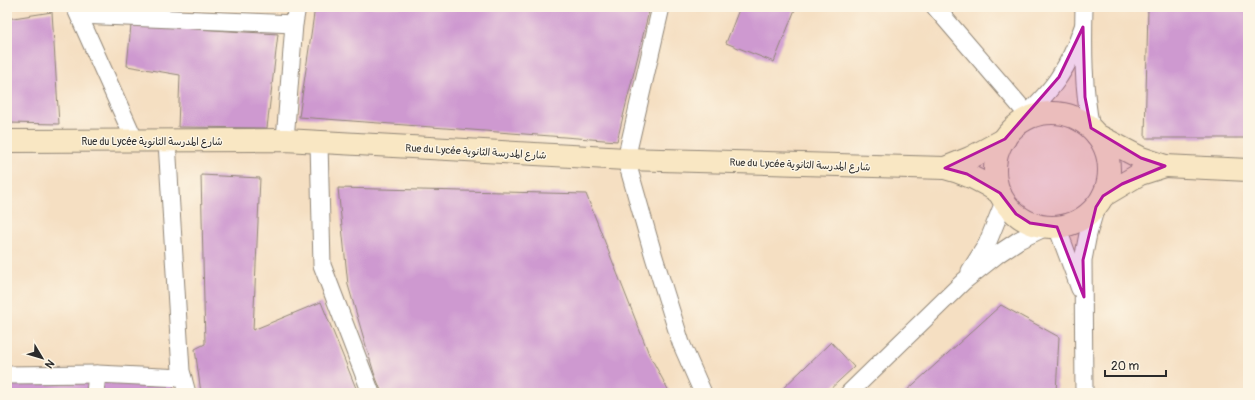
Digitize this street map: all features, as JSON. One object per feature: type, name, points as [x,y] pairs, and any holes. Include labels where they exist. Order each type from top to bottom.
[{"type":"street","points":[[285,140],[294,24],[297,7]]},
{"type":"street","points":[[661,7],[626,159],[654,257],[681,343],[703,393]]},
{"type":"street","points":[[935,7],[1015,127]]},
{"type":"street","points":[[1084,7],[1083,66],[1085,97],[1094,132],[1105,149],[1109,165],[1108,181],[1088,234],[1083,260],[1084,393]]},
{"type":"street","points":[[135,141],[77,11],[294,24]]},
{"type":"street","points":[[1052,227],[1030,223],[1016,214],[1002,198],[996,179],[995,165],[998,152],[1015,127],[1060,77],[1084,27]]},
{"type":"street","points":[[1015,127],[1032,117],[1053,113],[1074,117],[1094,132],[1141,158],[1165,166],[1248,170]]},
{"type":"street","name":"Rue du Lycée شارع المدرسة الثانوية","points":[[945,168],[970,158],[1015,127]]},
{"type":"street","name":"Rue du Lycée شارع المدرسة الثانوية","points":[[7,141],[167,142],[285,140],[626,159],[945,168],[967,174],[1002,198]]},
{"type":"street","points":[[7,375],[98,374],[185,386],[167,142]]},
{"type":"street","points":[[319,143],[322,265],[371,393]]},
{"type":"street","points":[[849,393],[964,281],[998,254],[1019,240],[1052,227],[1072,224],[1085,217],[1099,202],[1140,174],[1165,166]]},
{"type":"street","points":[[964,281],[987,244],[1002,198]]},
{"type":"street","points":[[1052,227],[1084,297]]},
{"type":"street","points":[[95,393],[98,374]]},
{"type":"highlighted area","points":[[1083,27],[1085,97],[1091,128],[1141,158],[1165,166],[1122,184],[1103,196],[1096,207],[1083,260],[1084,297],[1057,227],[1030,223],[1016,214],[1000,193],[967,174],[945,168],[1005,139],[1059,77]]},
{"type":"building","points":[[230,7],[273,7],[272,9]]},
{"type":"building","points":[[315,7],[650,7],[617,141],[299,117]]},
{"type":"building","points":[[740,7],[796,7],[774,62],[726,43]]},
{"type":"building","points":[[1148,7],[1248,7],[1248,138],[1145,138]]},
{"type":"building","points":[[52,12],[59,124],[7,123],[7,19]]},
{"type":"building","points":[[131,25],[278,34],[267,128],[178,127],[180,75],[127,66]]},
{"type":"building","points":[[201,175],[260,178],[253,330],[321,302],[358,393],[201,393],[195,349],[205,344]]},
{"type":"building","points":[[338,188],[586,194],[649,354],[670,393],[382,393],[374,373],[348,285]]},
{"type":"building","points":[[1001,305],[1059,337],[1056,393],[904,393]]},
{"type":"building","points":[[831,342],[854,367],[826,393],[778,393]]},
{"type":"building","points":[[101,379],[172,384],[175,393],[100,393]]},
{"type":"building","points":[[7,380],[90,380],[88,393],[7,393]]}]
